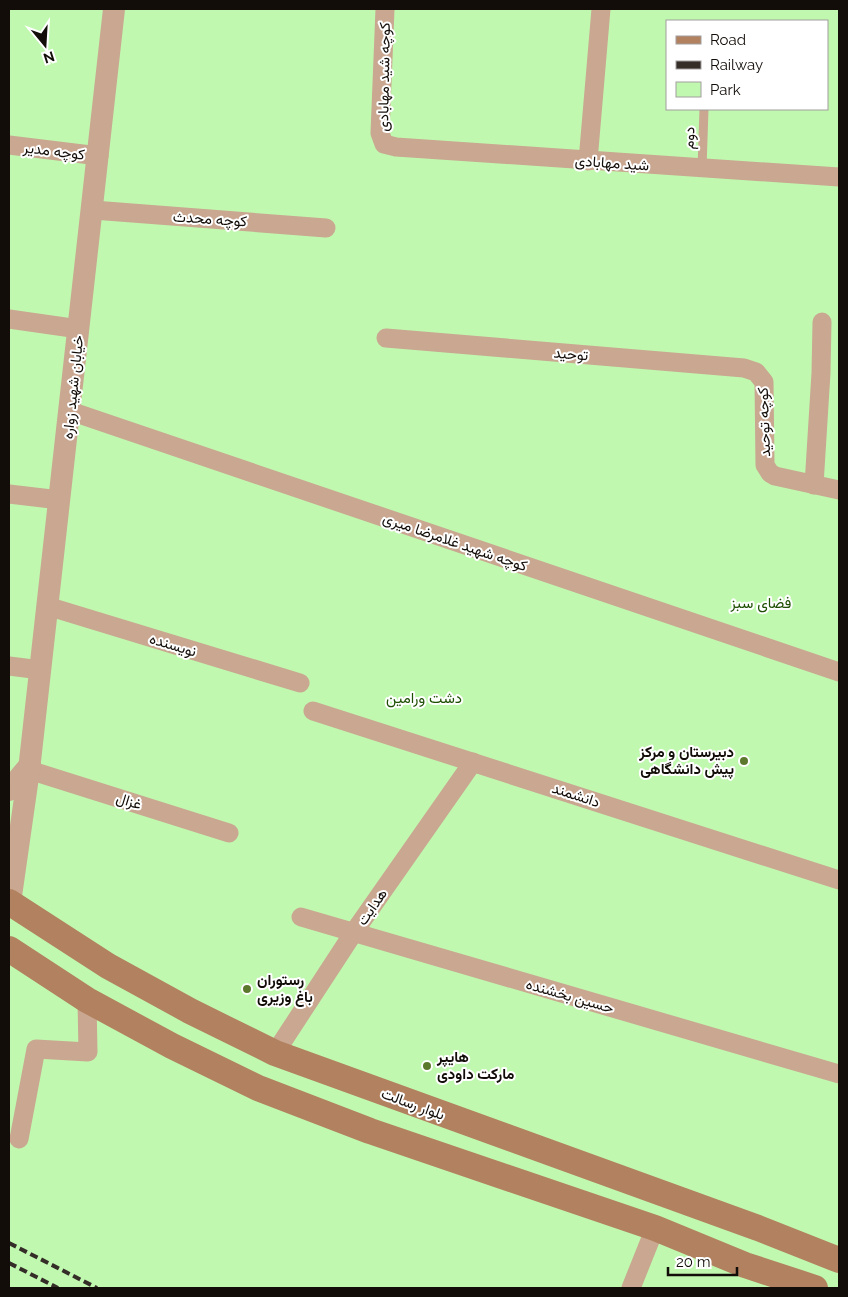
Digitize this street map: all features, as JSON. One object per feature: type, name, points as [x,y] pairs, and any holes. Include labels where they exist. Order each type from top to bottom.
[{"type":"main road","name":"بلوار رسالت","points":[[9,902],[108,966],[190,1011],[275,1053],[758,1228],[839,1260]]},
{"type":"main road","points":[[9,949],[87,1000],[172,1046],[258,1088],[370,1131],[655,1228],[745,1265],[815,1288]]},
{"type":"main road","points":[[370,1131],[384,1094]]},
{"type":"street","name":"خیابان شهید زواره","points":[[9,902],[30,767],[114,9]]},
{"type":"street","name":"کوچه شید مهابادی","points":[[384,144],[380,132],[385,9]]},
{"type":"street","points":[[588,162],[601,9]]},
{"type":"street","name":"شید مهابادی","points":[[384,144],[396,147],[588,162],[839,177]]},
{"type":"street","name":"کوچه مدیر","points":[[9,145],[99,156]]},
{"type":"street","name":"کوچه محدث","points":[[93,210],[326,228]]},
{"type":"street","points":[[9,319],[79,329]]},
{"type":"street","points":[[822,322],[814,486],[839,490]]},
{"type":"street","name":"توحید","points":[[386,338],[744,368],[756,372]]},
{"type":"street","name":"کوچه توحید","points":[[756,372],[764,382],[766,465],[770,473],[814,486]]},
{"type":"street","name":"کوچه شهید غلامرضا میری","points":[[70,411],[839,672]]},
{"type":"street","points":[[9,494],[60,500]]},
{"type":"street","name":"نویسنده","points":[[47,606],[300,684]]},
{"type":"street","points":[[9,666],[41,670]]},
{"type":"street","name":"دانشمند","points":[[313,711],[839,880]]},
{"type":"street","name":"هدایت","points":[[275,1053],[354,932],[473,762]]},
{"type":"street","points":[[9,790],[30,767]]},
{"type":"street","name":"غزال","points":[[30,767],[229,833]]},
{"type":"street","name":"حسین بخشنده","points":[[301,917],[839,1074]]},
{"type":"street","points":[[19,1139],[36,1049],[88,1052],[87,1000]]},
{"type":"street","points":[[630,1288],[655,1228]]},
{"type":"lane","name":"دوم","points":[[702,169],[704,110]]},
{"type":"green space","name":"دشت ورامین","points":[[9,9],[839,9],[839,1288],[9,1288]]},
{"type":"railway","points":[[9,1243],[97,1288]]},
{"type":"railway","points":[[9,1263],[58,1288]]},
{"type":"place","name":"دبیرستان و مرکز پیش دانشگاهی","points":[[744,761]]},
{"type":"place","name":"رستوران باغ وزیری","points":[[247,989]]},
{"type":"place","name":"هایپر مارکت داودی","points":[[427,1066]]},
{"type":"park label","name":"فضای سبز","points":[[761,603]]}]
